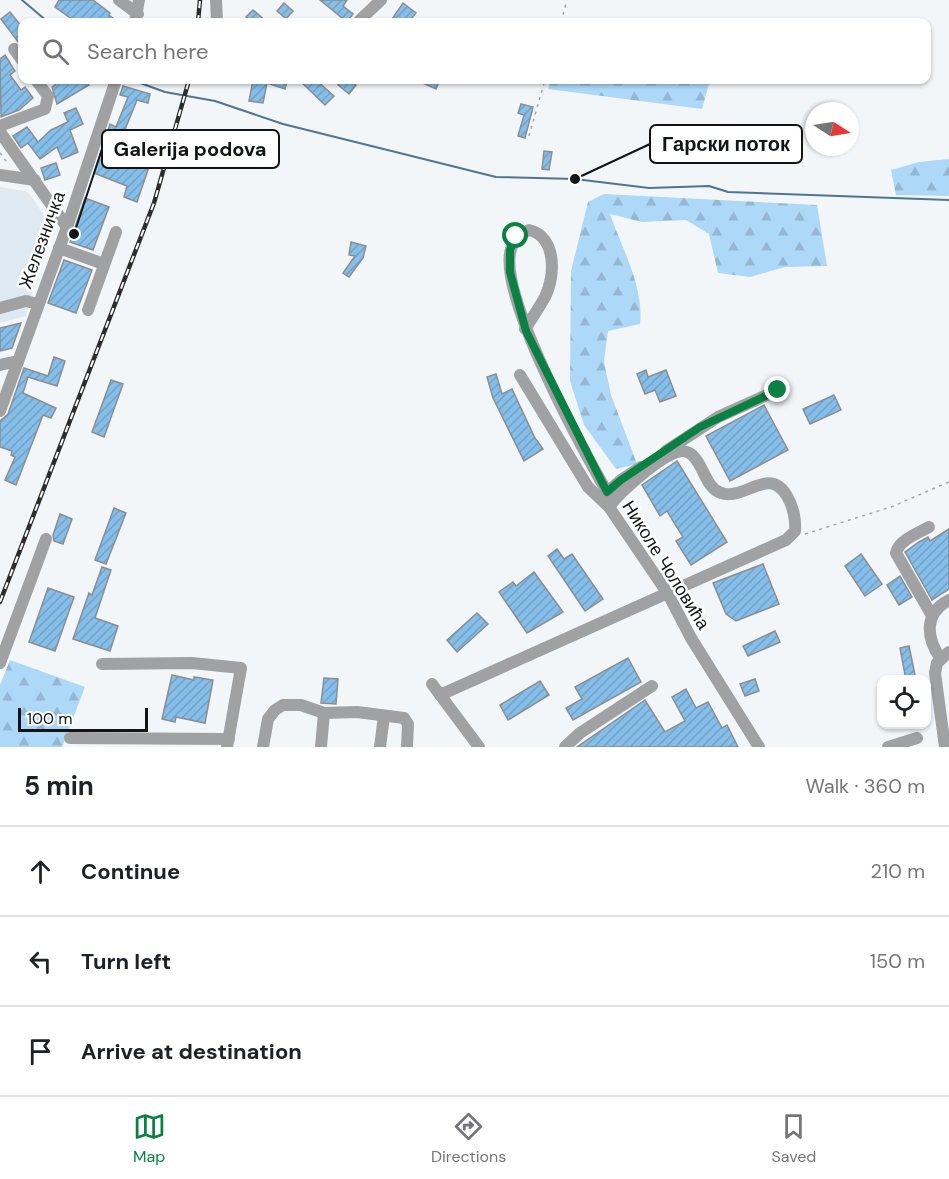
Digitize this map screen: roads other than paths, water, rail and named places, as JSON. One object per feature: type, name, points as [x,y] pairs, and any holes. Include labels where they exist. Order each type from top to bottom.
[{"type":"street","points":[[119,0],[137,18]]},
{"type":"street","points":[[137,18],[139,0]]},
{"type":"street","points":[[216,0],[217,18]]},
{"type":"street","points":[[362,18],[381,0]]},
{"type":"street","points":[[14,49],[18,54]]},
{"type":"street","points":[[0,126],[45,109],[48,96],[39,84]]},
{"type":"street","name":"Железничка","points":[[0,411],[67,227],[114,84]]},
{"type":"street","points":[[0,132],[67,227]]},
{"type":"street","points":[[0,175],[35,180]]},
{"type":"street","points":[[525,329],[546,296],[551,279],[549,244],[539,232],[529,230],[516,236],[510,250],[510,272],[525,329],[605,499]]},
{"type":"street","points":[[88,310],[116,232]]},
{"type":"street","points":[[59,248],[105,264]]},
{"type":"street","points":[[0,308],[21,302],[39,304]]},
{"type":"street","points":[[0,364],[18,361]]},
{"type":"street","name":"Николе Чоловића","points":[[520,375],[588,487],[605,499],[668,594],[691,638],[759,747]]},
{"type":"street","points":[[605,499],[621,480],[700,427],[778,390]]},
{"type":"street","points":[[440,695],[668,594],[792,535],[795,527],[792,509],[779,486],[766,482],[736,494],[722,494],[713,489],[696,460],[685,451],[675,452],[605,499]]},
{"type":"street","points":[[929,527],[904,541],[896,553],[931,614],[931,640],[945,655],[935,668],[935,678],[946,725],[945,747]]},
{"type":"street","points":[[0,663],[46,539]]},
{"type":"street","points":[[931,614],[949,600]]},
{"type":"street","points":[[70,738],[217,737],[228,743],[241,668],[192,663],[102,664]]},
{"type":"street","points":[[432,684],[479,747]]},
{"type":"street","points":[[565,747],[580,733],[652,686]]},
{"type":"street","points":[[263,747],[268,719],[279,707],[288,704],[301,705],[324,713],[357,712],[404,718],[408,722],[406,747]]},
{"type":"street","points":[[321,747],[324,713]]},
{"type":"street","points":[[380,747],[384,716]]},
{"type":"street","points":[[888,747],[917,738]]},
{"type":"waterway","points":[[22,0],[43,18]]},
{"type":"waterway","points":[[143,84],[165,92],[215,101],[283,124],[496,177],[575,179],[649,188],[709,186],[728,192],[949,200]]},
{"type":"railway","points":[[198,18],[200,0]]},
{"type":"railway","points":[[0,602],[154,203],[188,84]]},
{"type":"place","name":"Гарски поток","points":[[575,179]]},
{"type":"place","name":"Galerija podova","points":[[74,234]]}]
